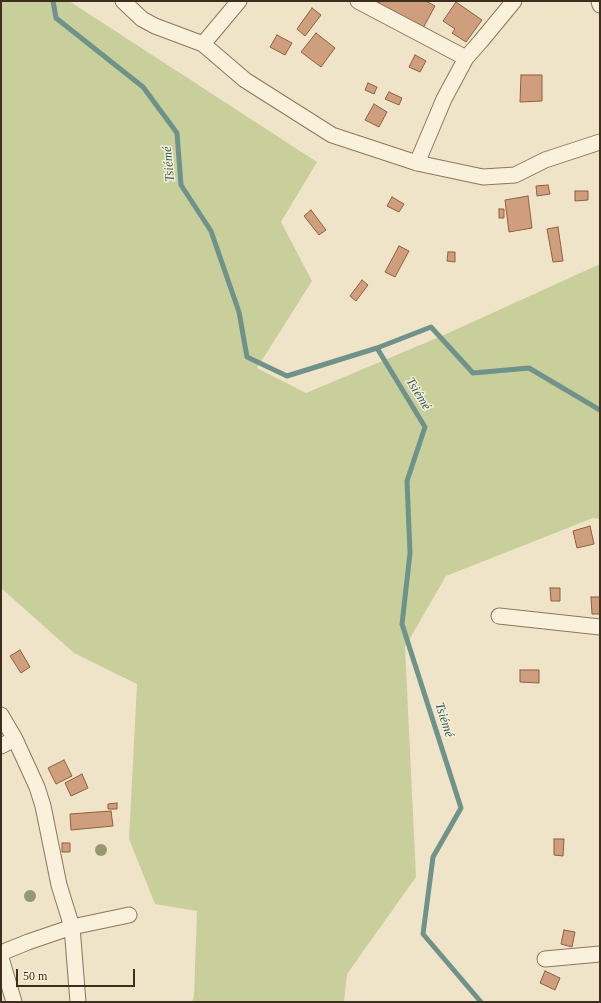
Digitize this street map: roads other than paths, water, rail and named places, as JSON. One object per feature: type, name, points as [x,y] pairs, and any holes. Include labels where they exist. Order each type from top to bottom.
[{"type":"street","points":[[123,1],[142,19],[155,26],[203,44],[245,80],[332,134],[417,163],[483,177],[515,175],[545,160],[600,142]]},
{"type":"street","points":[[203,44],[239,1]]},
{"type":"street","points":[[358,1],[466,58]]},
{"type":"street","points":[[417,163],[444,98],[466,58],[514,1]]},
{"type":"street","points":[[599,1],[600,5]]},
{"type":"street","points":[[499,616],[600,627]]},
{"type":"street","points":[[1,715],[15,739],[43,806],[59,884],[72,927],[78,1002]]},
{"type":"street","points":[[1,746],[15,739]]},
{"type":"street","points":[[1,953],[72,927],[129,915]]},
{"type":"street","points":[[545,959],[600,954]]},
{"type":"street","points":[[1,958],[14,1002]]},
{"type":"waterway","name":"Tsiémé","points":[[53,1],[56,18],[143,87],[177,133],[181,185],[211,231],[239,312],[247,357],[287,376],[377,348],[425,427],[407,481],[410,553],[402,624],[461,808],[433,857],[423,934],[481,1002]]},
{"type":"waterway","points":[[377,348],[431,327],[473,373],[529,368],[600,410]]}]
